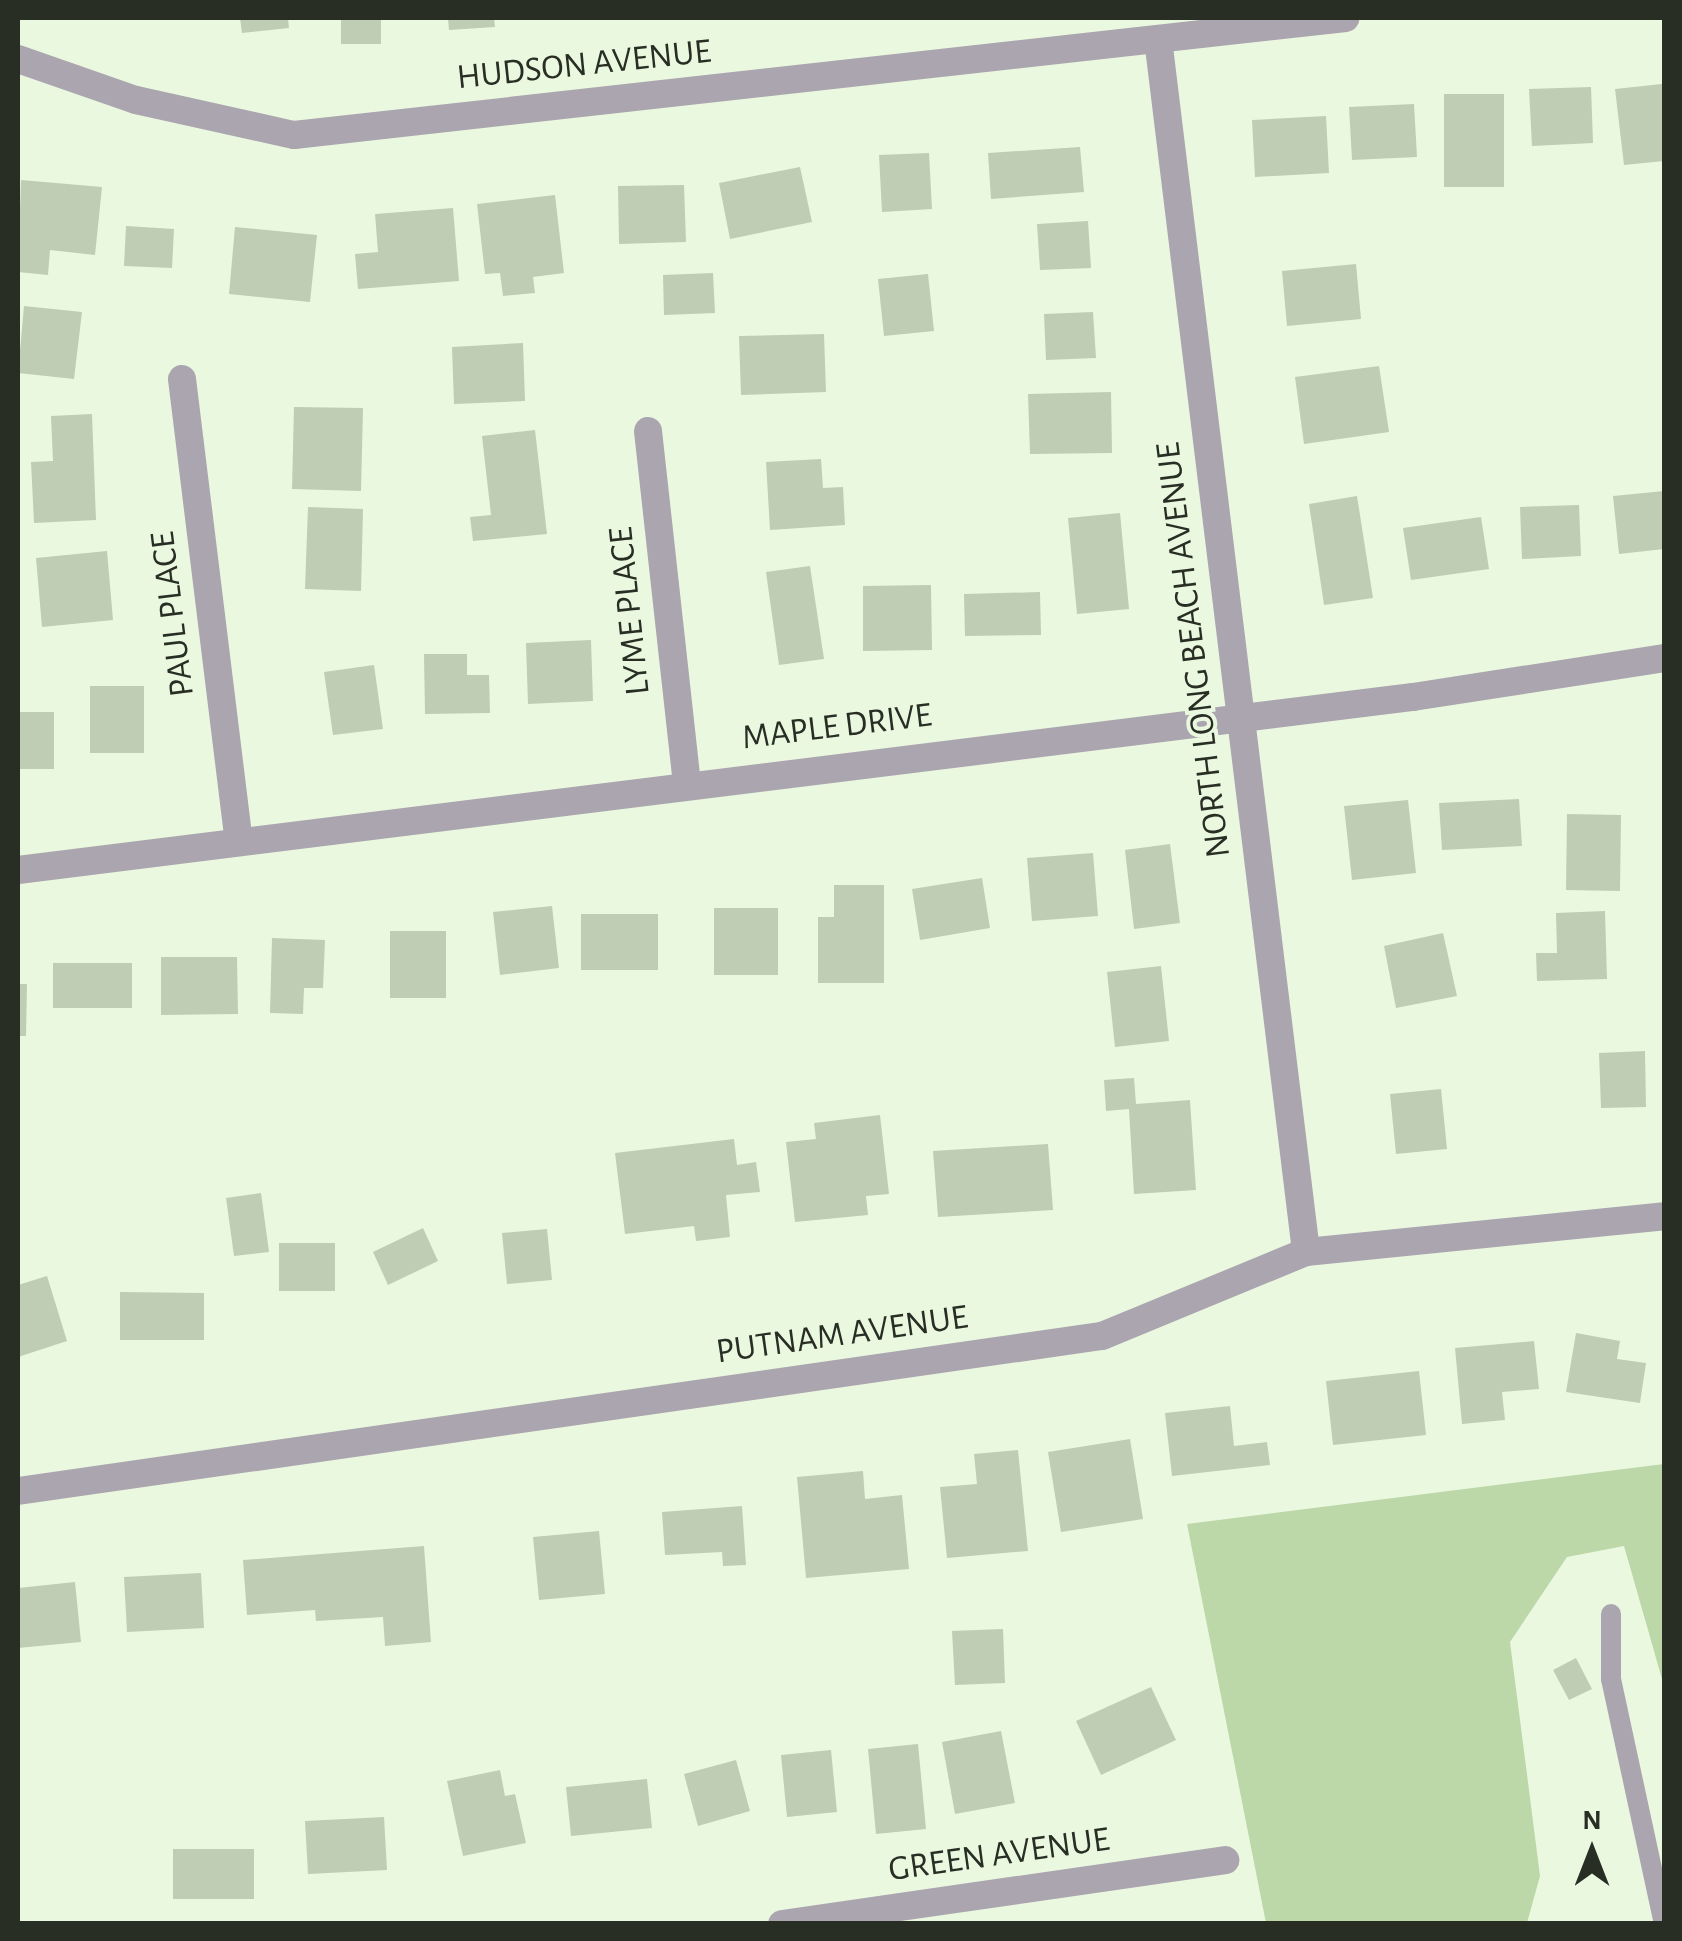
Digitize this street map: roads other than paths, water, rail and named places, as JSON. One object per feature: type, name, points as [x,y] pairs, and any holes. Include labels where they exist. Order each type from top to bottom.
[{"type":"street","name":"HUDSON AVENUE","points":[[18,59],[136,100],[294,135],[1291,20],[1346,18]]},
{"type":"street","name":"NORTH LONG BEACH AVENUE","points":[[1158,38],[1306,1252]]},
{"type":"street","name":"PAUL PLACE","points":[[182,379],[238,841]]},
{"type":"street","name":"LYME PLACE","points":[[648,431],[688,783]]},
{"type":"street","name":"MAPLE DRIVE","points":[[18,870],[1239,715],[1413,698],[1664,658]]},
{"type":"street","name":"PUTNAM AVENUE","points":[[18,1492],[1102,1336],[1306,1252],[1664,1216]]},
{"type":"street","name":"GREEN AVENUE","points":[[782,1924],[1226,1860]]},
{"type":"lane","points":[[1611,1614],[1611,1679],[1664,1924]]}]
